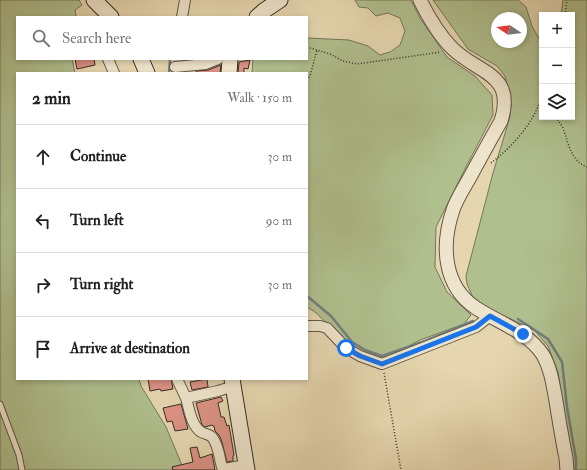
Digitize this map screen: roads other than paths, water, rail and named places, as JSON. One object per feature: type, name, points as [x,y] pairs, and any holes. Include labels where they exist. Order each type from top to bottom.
[{"type":"main road","points":[[258,16],[277,1]]},
{"type":"main road","points":[[142,60],[148,72]]},
{"type":"main road","points":[[229,72],[230,60]]},
{"type":"main road","points":[[233,383],[247,468]]},
{"type":"street","points":[[182,16],[185,0]]},
{"type":"street","points":[[420,0],[435,28],[443,39],[454,50],[492,76],[498,83],[504,102],[504,111],[501,122],[453,210],[447,244],[449,274],[461,296],[490,316],[523,334],[535,344],[544,356],[550,371],[566,458],[566,470]]},
{"type":"street","points":[[108,60],[114,72]]},
{"type":"street","points":[[175,66],[206,64],[216,60]]},
{"type":"street","points":[[308,326],[320,326],[327,328],[346,348],[360,356],[382,364],[476,327],[490,316]]},
{"type":"street","points":[[177,380],[196,425],[200,431],[209,434],[214,440],[222,467],[224,469],[247,468]]},
{"type":"street","points":[[186,398],[218,391],[233,383]]},
{"type":"lane","points":[[0,404],[19,456],[22,470]]},
{"type":"waterway","points":[[169,72],[170,60]]},
{"type":"waterway","points":[[308,297],[331,316],[352,342],[365,350],[382,356],[425,341],[473,321]]},
{"type":"waterway","points":[[518,319],[548,339],[562,362],[567,407],[576,459],[576,470]]}]
